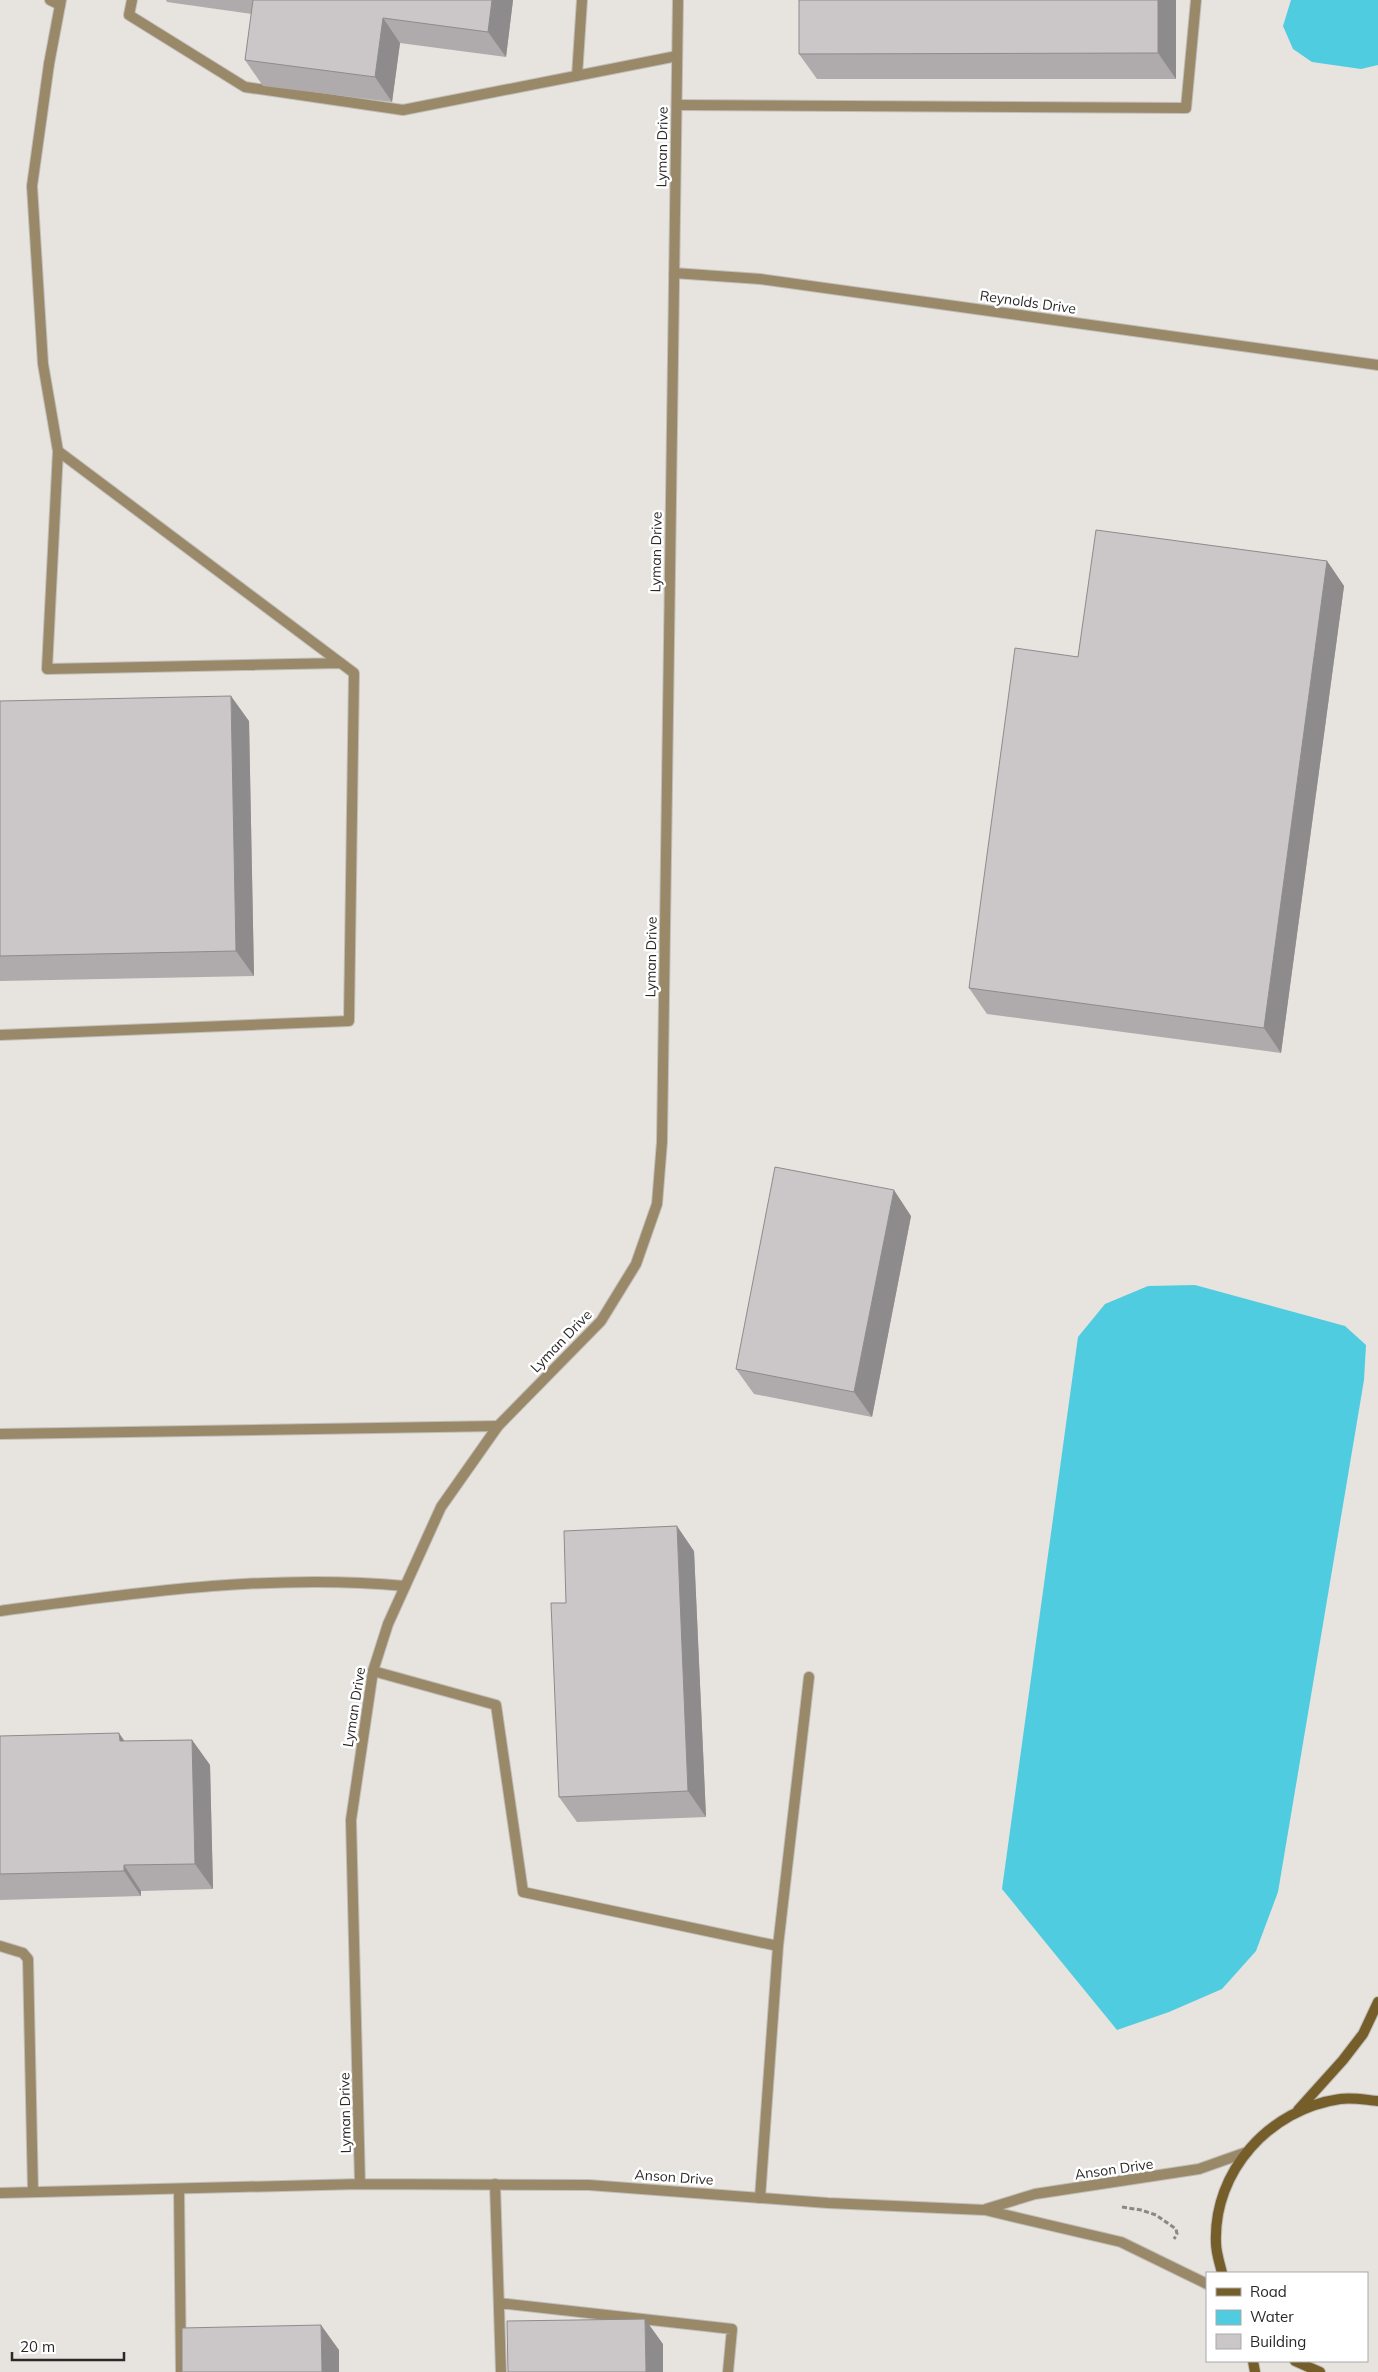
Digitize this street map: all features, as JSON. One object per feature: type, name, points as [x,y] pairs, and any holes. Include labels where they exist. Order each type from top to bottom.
[{"type":"main road","points":[[1222,2272],[1216,2243],[1221,2202],[1236,2164],[1263,2133],[1298,2110],[1343,2060],[1363,2034],[1378,2002]]},
{"type":"main road","points":[[1298,2110],[1340,2099],[1378,2101]]},
{"type":"main road","points":[[1297,2362],[1320,2372]]},
{"type":"street","points":[[132,0],[129,15],[245,87],[403,110],[677,56]]},
{"type":"street","points":[[577,76],[582,0]]},
{"type":"street","name":"Lyman Drive","points":[[360,2184],[351,1820],[372,1671],[388,1624],[441,1507],[498,1426],[601,1321],[636,1264],[657,1204],[662,1132],[678,0]]},
{"type":"street","points":[[676,105],[1186,108],[1196,0]]},
{"type":"street","points":[[57,2],[32,186],[43,364],[58,451],[47,669],[341,663]]},
{"type":"street","name":"Reynolds Drive","points":[[674,273],[760,279],[1378,365]]},
{"type":"street","points":[[0,1035],[349,1021],[354,672],[58,451]]},
{"type":"street","points":[[0,1434],[498,1426]]},
{"type":"street","points":[[0,1611],[184,1587],[356,1581],[405,1586]]},
{"type":"street","points":[[372,1671],[496,1705],[522,1892],[778,1946]]},
{"type":"street","points":[[760,2198],[778,1946],[810,1677]]},
{"type":"street","points":[[0,1946],[23,1953],[28,1960],[32,2192]]},
{"type":"street","name":"Anson Drive","points":[[985,2210],[1035,2194],[1199,2169],[1247,2152]]},
{"type":"street","points":[[0,2193],[360,2184]]},
{"type":"street","name":"Anson Drive","points":[[360,2184],[588,2185],[828,2204],[985,2210],[1121,2242],[1206,2284]]},
{"type":"street","points":[[495,2184],[501,2372]]},
{"type":"street","points":[[179,2188],[181,2372]]},
{"type":"street","points":[[499,2303],[732,2329],[728,2372]]},
{"type":"path","points":[[1119,2201],[1120,2207],[1156,2215],[1176,2229],[1177,2234],[1172,2243]]},
{"type":"water","points":[[1291,0],[1378,0],[1378,65],[1361,69],[1312,62],[1293,49],[1283,26]]},
{"type":"water","points":[[1195,1285],[1345,1326],[1366,1345],[1364,1380],[1278,1892],[1256,1951],[1222,1989],[1169,2012],[1117,2030],[1002,1889],[1078,1337],[1105,1304],[1148,1286]]},
{"type":"building","points":[[253,0],[492,0],[488,32],[383,18],[375,77],[245,60]]},
{"type":"building","points":[[799,0],[1158,0],[1158,53],[799,54]]},
{"type":"building","points":[[1096,530],[1327,561],[1264,1028],[969,988],[1015,648],[1078,657]]},
{"type":"building","points":[[231,696],[236,951],[0,956],[0,701]]},
{"type":"building","points":[[775,1167],[894,1190],[854,1392],[736,1369]]},
{"type":"building","points":[[677,1526],[688,1791],[559,1797],[551,1603],[566,1603],[564,1531]]},
{"type":"building","points":[[119,1733],[120,1741],[192,1740],[195,1864],[124,1865],[124,1871],[0,1874],[0,1736]]},
{"type":"building","points":[[645,2319],[646,2372],[508,2372],[507,2321]]},
{"type":"building","points":[[321,2325],[322,2372],[182,2372],[182,2328]]}]
